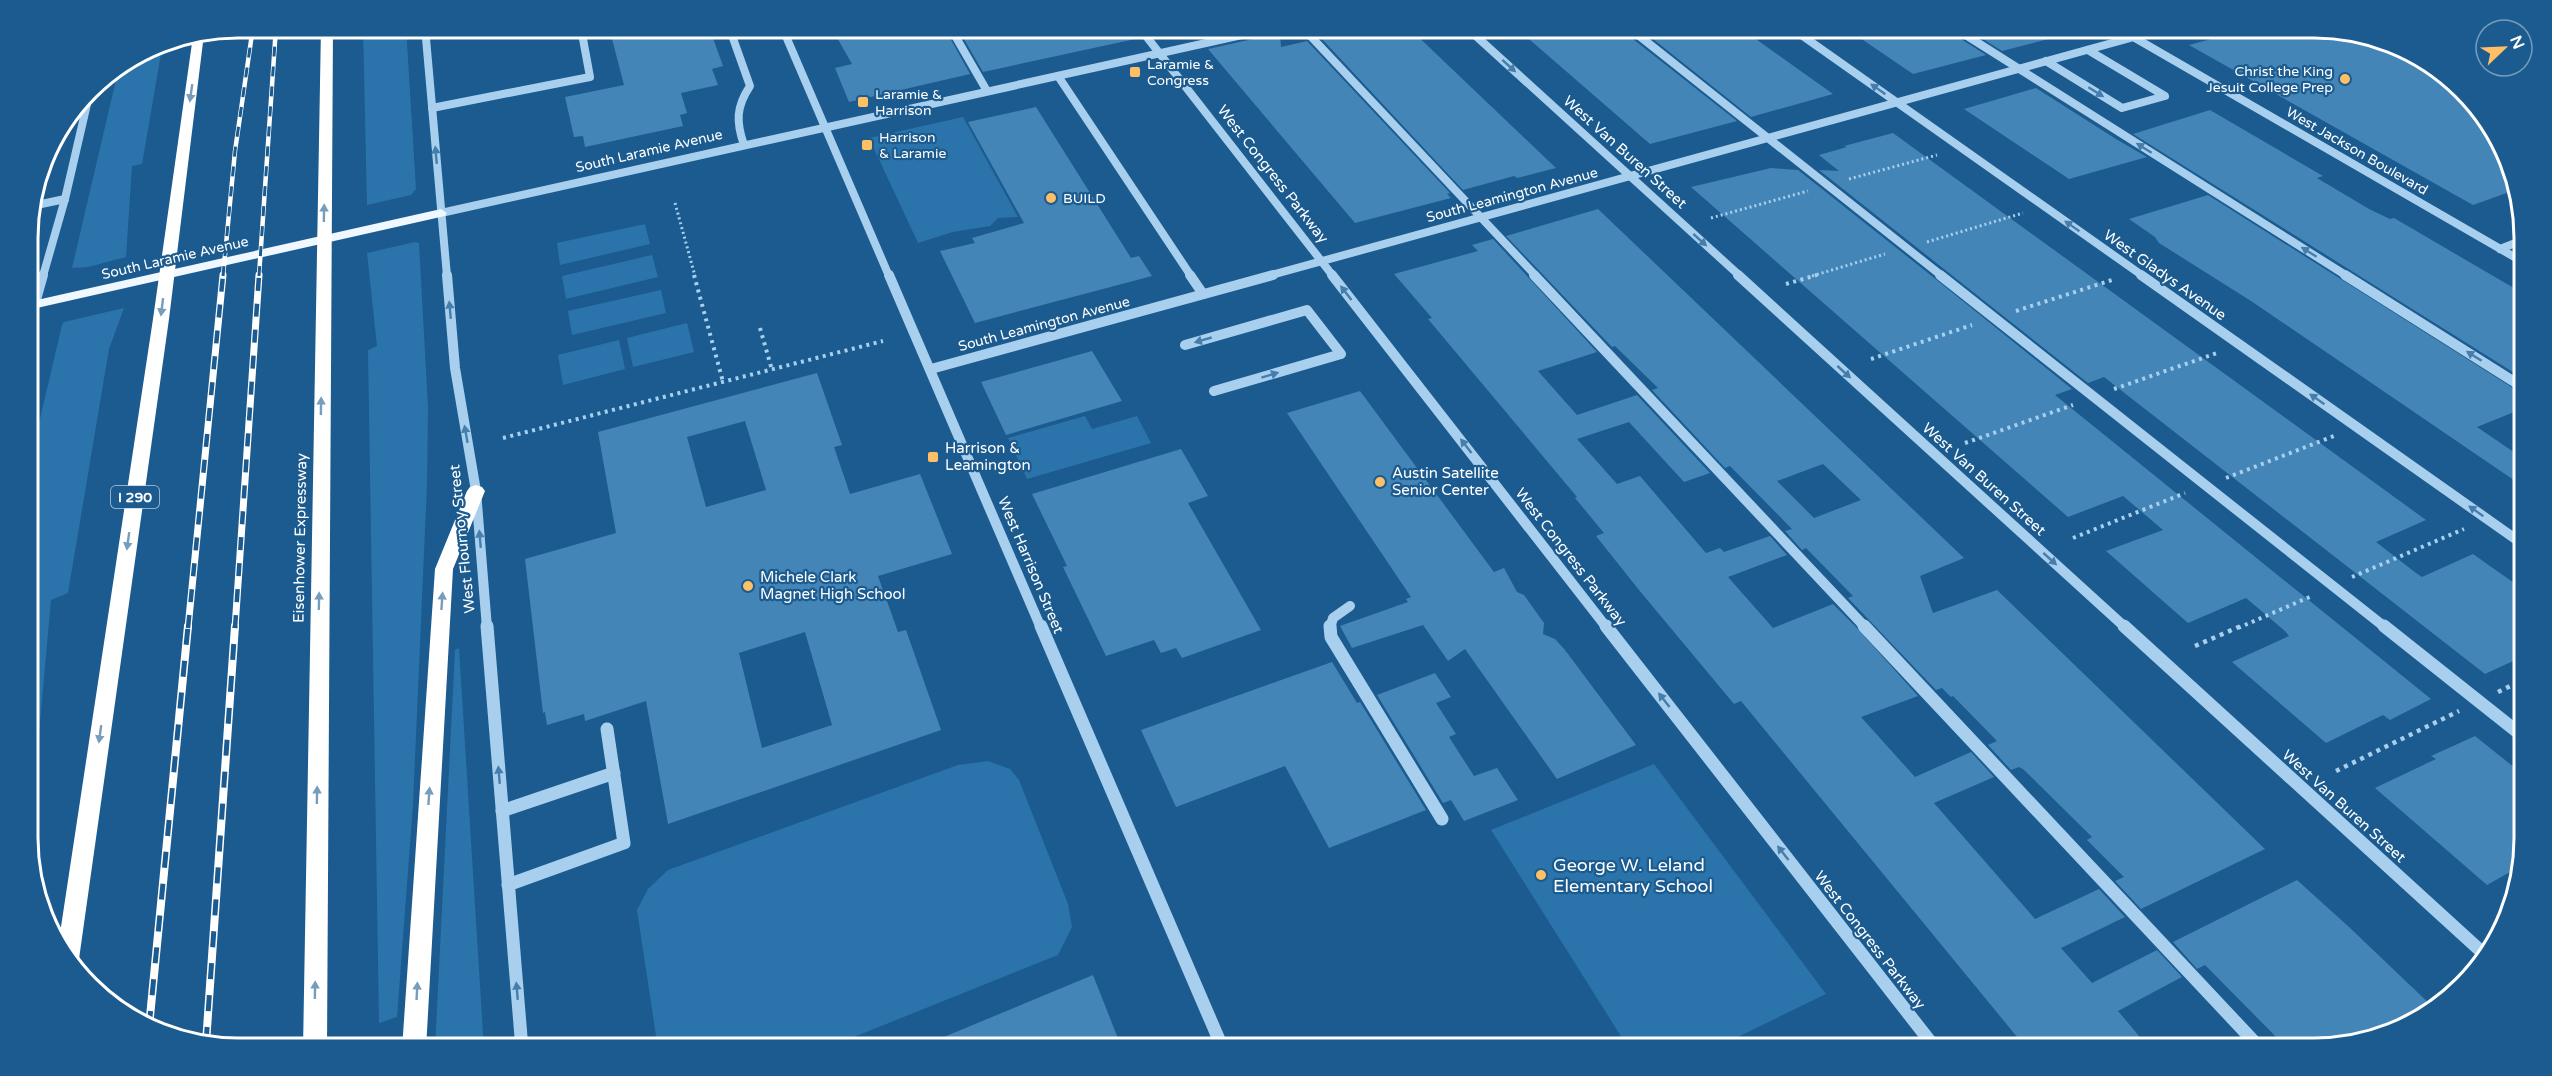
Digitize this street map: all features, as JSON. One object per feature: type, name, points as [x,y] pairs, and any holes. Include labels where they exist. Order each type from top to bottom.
[{"type":"highway","name":"Eisenhower Expressway","points":[[315,1038],[327,38]]},
{"type":"highway","name":"I 290","points":[[70,947],[161,319],[198,41]]},
{"type":"highway","points":[[415,1038],[444,569],[476,491]]},
{"type":"main road","name":"South Laramie Avenue","points":[[38,304],[441,213]]},
{"type":"street","name":"West Flournoy Street","points":[[426,38],[454,368],[476,491],[521,1038]]},
{"type":"street","points":[[432,108],[590,77],[583,38]]},
{"type":"street","points":[[733,38],[750,86],[739,101],[736,124],[744,145]]},
{"type":"street","name":"West Harrison Street","points":[[786,38],[1218,1038]]},
{"type":"street","points":[[956,38],[987,91]]},
{"type":"street","name":"West Congress Parkway","points":[[1148,38],[1926,1038]]},
{"type":"street","name":"South Laramie Avenue","points":[[441,213],[1228,38]]},
{"type":"street","points":[[1312,38],[2251,1038]]},
{"type":"street","name":"West Van Buren Street","points":[[1478,38],[2479,951]]},
{"type":"street","points":[[1642,38],[2514,729]]},
{"type":"street","name":"West Gladys Avenue","points":[[1806,38],[2514,538]]},
{"type":"street","points":[[1970,38],[2514,382]]},
{"type":"street","name":"South Leamington Avenue","points":[[931,369],[2130,38]]},
{"type":"street","name":"West Jackson Boulevard","points":[[2135,38],[2514,257]]},
{"type":"street","points":[[2046,61],[2122,108],[2165,96],[2088,50]]},
{"type":"street","points":[[1058,76],[1203,294]]},
{"type":"street","points":[[38,282],[65,199],[86,108]]},
{"type":"street","points":[[41,204],[65,199]]},
{"type":"street","points":[[2500,249],[2514,244]]},
{"type":"street","points":[[1185,345],[1307,310],[1341,354],[1214,391]]},
{"type":"street","points":[[1350,606],[1333,617],[1328,627],[1331,637],[1442,819]]},
{"type":"street","points":[[508,885],[624,843],[607,729]]},
{"type":"street","points":[[502,811],[614,773]]},
{"type":"path","points":[[1853,178],[1941,154]]},
{"type":"path","points":[[1711,218],[1806,192]]},
{"type":"path","points":[[675,203],[723,382]]},
{"type":"path","points":[[1933,240],[2024,213]]},
{"type":"path","points":[[1786,284],[1884,255]]},
{"type":"path","points":[[2021,309],[2115,279]]},
{"type":"path","points":[[1871,359],[1971,326]]},
{"type":"path","points":[[760,328],[772,370]]},
{"type":"path","points":[[503,438],[883,341]]},
{"type":"path","points":[[2121,387],[2218,352]]},
{"type":"path","points":[[1965,443],[2069,406]]},
{"type":"path","points":[[2233,475],[2334,436]]},
{"type":"path","points":[[2073,538],[2180,495]]},
{"type":"path","points":[[2361,573],[2464,529]]},
{"type":"path","points":[[2195,646],[2308,597]]},
{"type":"path","points":[[2508,687],[2514,684]]},
{"type":"path","points":[[2336,771],[2451,716]]},
{"type":"shaded area","points":[[363,38],[407,38],[416,189],[411,195],[367,205]]},
{"type":"shaded area","points":[[161,53],[142,164],[132,166],[126,257],[88,267],[72,268],[116,79],[138,64]]},
{"type":"shaded area","points":[[963,117],[1018,217],[998,218],[990,226],[953,232],[918,243],[869,138]]},
{"type":"shaded area","points":[[645,224],[650,244],[560,265],[557,243]]},
{"type":"shaded area","points":[[419,243],[428,407],[427,484],[413,804],[397,1017],[379,1023],[368,350],[377,346],[367,253]]},
{"type":"shaded area","points":[[652,255],[658,277],[566,299],[562,276]]},
{"type":"shaded area","points":[[661,290],[666,313],[572,335],[568,311]]},
{"type":"shaded area","points":[[124,308],[109,349],[68,593],[51,600],[38,744],[38,427],[64,322]]},
{"type":"shaded area","points":[[687,323],[694,352],[633,367],[627,338]]},
{"type":"shaded area","points":[[619,340],[625,369],[563,385],[558,355]]},
{"type":"shaded area","points":[[1085,416],[1092,429],[1137,416],[1151,443],[1027,479],[1008,438]]},
{"type":"shaded area","points":[[459,648],[483,1038],[436,1038],[455,650]]},
{"type":"shaded area","points":[[988,761],[1010,769],[1019,780],[1068,904],[1072,927],[1058,955],[851,1038],[656,1038],[637,910],[648,889],[668,870],[958,765]]},
{"type":"shaded area","points":[[1654,764],[1826,994],[1736,1038],[1622,1038],[1491,830]]},
{"type":"building","points":[[612,38],[713,38],[723,66],[712,69],[718,85],[681,93],[687,113],[680,115],[683,126],[585,147],[583,136],[574,137],[565,97],[624,85]]},
{"type":"building","points":[[837,38],[950,38],[970,74],[849,102],[835,68],[852,64]]},
{"type":"building","points":[[963,38],[1140,38],[983,72]]},
{"type":"building","points":[[1258,38],[1280,38],[1281,47],[1307,41],[1450,193],[1447,194],[1451,198],[1355,223],[1208,49]]},
{"type":"building","points":[[1321,38],[1420,38],[1556,168],[1517,178],[1514,176],[1463,190]]},
{"type":"building","points":[[1528,38],[1632,38],[1737,121],[1650,144]]},
{"type":"building","points":[[1652,38],[1754,38],[1833,94],[1751,117]]},
{"type":"building","points":[[1860,38],[1959,38],[1986,55],[1913,74]]},
{"type":"building","points":[[1981,38],[2052,38],[2002,51]]},
{"type":"building","points":[[2215,38],[2340,39],[2366,44],[2391,53],[2414,64],[2436,79],[2456,96],[2473,116],[2488,138],[2499,161],[2509,192],[2473,205],[2189,45]]},
{"type":"building","points":[[2036,88],[2147,157],[2069,179],[1964,109]]},
{"type":"building","name":"BUILD","points":[[1036,107],[1131,258],[1139,256],[1152,276],[975,323],[940,251],[975,243],[972,238],[1024,223],[968,122]]},
{"type":"building","points":[[2210,110],[2323,176],[2317,178],[2369,209],[2390,219],[2394,218],[2514,288],[2514,373],[2133,134]]},
{"type":"building","points":[[1893,133],[2426,520],[2376,542],[2422,577],[2473,554],[2514,583],[2514,661],[2485,674],[2104,377],[2088,383],[1819,170],[1839,171],[1819,155],[1847,147],[1844,146]]},
{"type":"building","points":[[1771,168],[1798,170],[1933,277],[2072,389],[2055,395],[2431,699],[2390,720],[2383,715],[2326,743],[2232,662],[2289,636],[2285,631],[2246,598],[2188,623],[2106,551],[2163,530],[2123,496],[2068,517],[1691,187]]},
{"type":"building","points":[[2208,195],[2514,389],[2514,412],[2477,427],[2514,452],[2514,480],[2251,301],[2159,243],[2155,237],[2129,219]]},
{"type":"building","points":[[1598,209],[1964,558],[1920,576],[1933,613],[1997,590],[2265,849],[2141,909],[2115,881],[2124,877],[2087,840],[2092,837],[2023,769],[2019,767],[2011,770],[1988,745],[1997,741],[1953,696],[1951,697],[1942,688],[1936,690],[1848,598],[1853,596],[1806,548],[1802,550],[1785,531],[1792,529],[1730,466],[1725,468],[1652,390],[1658,388],[1615,346],[1612,347],[1506,236]],"holes":[[[1823,464],[1861,500],[1814,518],[1777,481]]]},
{"type":"building","points":[[1493,239],[1597,352],[1538,371],[1577,415],[1637,395],[1710,473],[1684,482],[1629,422],[1577,439],[1617,484],[1640,476],[1706,553],[1720,548],[1724,552],[1770,536],[1787,555],[1728,577],[1773,628],[1833,604],[1918,696],[1861,717],[1915,777],[1971,752],[1994,777],[1934,803],[2035,919],[2099,889],[2125,917],[2061,948],[2092,983],[2157,950],[2182,977],[2118,1011],[2141,1038],[2018,1038],[1741,701],[1734,704],[1596,536],[1604,533],[1575,498],[1577,497],[1428,319],[1432,318],[1394,274],[1478,251],[1472,245]]},
{"type":"building","points":[[1092,351],[1122,401],[1006,435],[981,382]]},
{"type":"building","points":[[817,373],[842,445],[834,447],[850,494],[920,474],[952,554],[878,576],[898,632],[906,630],[941,730],[668,824],[646,701],[585,721],[584,714],[547,725],[545,712],[543,713],[525,559],[616,533],[598,432]],"holes":[[[745,421],[766,490],[706,507],[687,437]],[[805,632],[832,725],[762,748],[739,653]]]},
{"type":"building","points":[[1360,391],[1494,572],[1504,568],[1517,592],[1524,595],[1544,623],[1543,634],[1555,639],[1565,650],[1636,745],[1557,779],[1465,649],[1448,661],[1423,625],[1352,648],[1340,626],[1408,602],[1406,599],[1411,597],[1287,413]]},
{"type":"building","points":[[1181,449],[1208,496],[1188,503],[1261,630],[1182,658],[1176,648],[1161,653],[1154,640],[1106,656],[1063,567],[1067,566],[1032,494]]},
{"type":"building","points":[[1332,662],[1357,703],[1360,702],[1426,810],[1329,848],[1285,766],[1176,807],[1141,730]]},
{"type":"building","points":[[1435,673],[1451,697],[1436,703],[1456,734],[1449,737],[1474,776],[1497,768],[1518,800],[1464,821],[1451,800],[1443,803],[1377,695]]},
{"type":"building","points":[[2475,736],[2514,767],[2512,871],[2487,885],[2375,788],[2436,759],[2431,756]]},
{"type":"building","points":[[2297,880],[2428,1002],[2391,1023],[2353,1035],[2327,1038],[2277,1038],[2205,965],[2197,969],[2173,942]]},
{"type":"building","points":[[1093,975],[1118,1038],[941,1038]]},
{"type":"railway","points":[[223,276],[235,151],[251,38]]},
{"type":"railway","points":[[259,276],[275,38]]},
{"type":"railway","points":[[188,628],[223,275]]},
{"type":"railway","points":[[235,628],[259,275]]},
{"type":"railway","points":[[150,1018],[188,626]]},
{"type":"railway","points":[[206,1036],[235,626]]},
{"type":"place","name":"Laramie & Congress","points":[[1135,72]]},
{"type":"place","name":"Christ the King Jesuit College Prep","points":[[2345,79]]},
{"type":"place","name":"Laramie & Harrison","points":[[863,102]]},
{"type":"place","name":"Harrison & Laramie","points":[[867,145]]},
{"type":"place","name":"BUILD","points":[[1051,198]]},
{"type":"place","name":"Harrison & Leamington","points":[[933,457]]},
{"type":"place","name":"Austin Satellite Senior Center","points":[[1380,482]]},
{"type":"place","name":"Michele Clark Magnet High School","points":[[748,586]]},
{"type":"place","name":"George W. Leland Elementary School","points":[[1541,875]]}]
